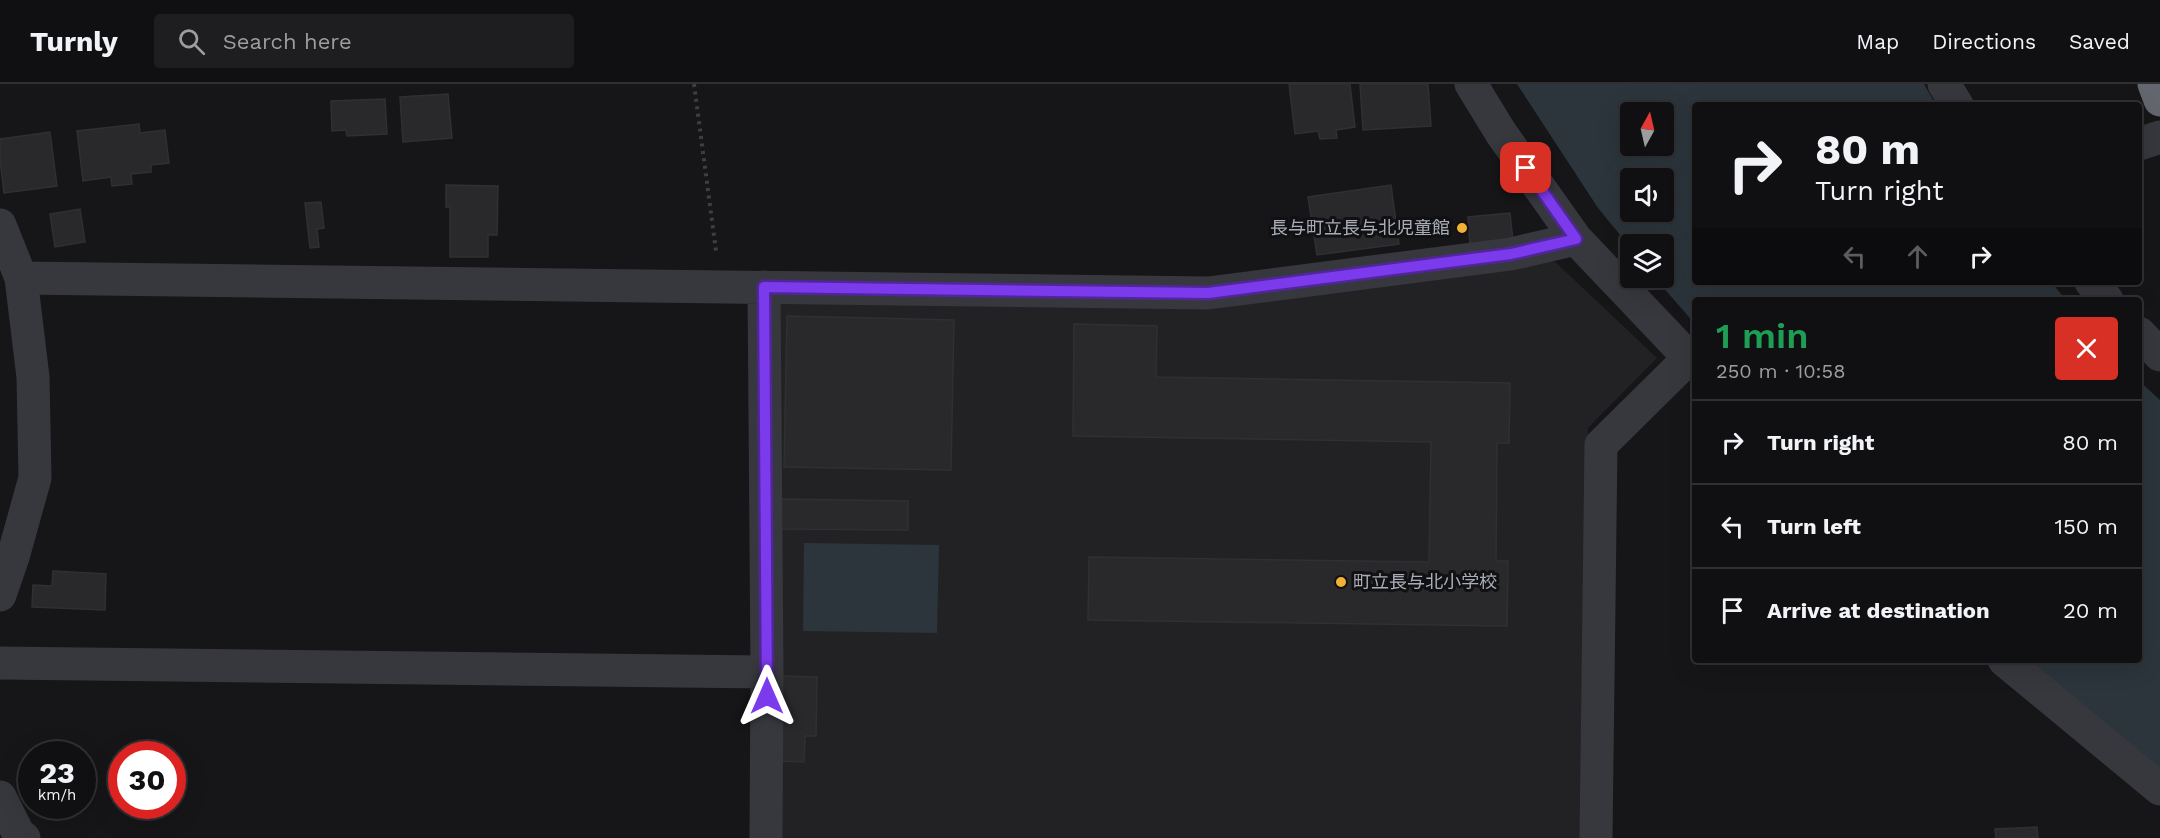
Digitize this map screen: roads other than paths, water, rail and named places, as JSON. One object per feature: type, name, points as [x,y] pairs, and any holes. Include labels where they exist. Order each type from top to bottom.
[{"type":"highway","points":[[2154,84],[2160,100]]},
{"type":"street","points":[[1471,84],[1501,133],[1576,239],[1692,362],[1601,445],[1596,838]]},
{"type":"street","points":[[1944,84],[1955,102]]},
{"type":"street","points":[[2142,143],[2160,137]]},
{"type":"street","points":[[0,225],[21,278],[33,377],[35,478],[0,595]]},
{"type":"street","points":[[21,278],[1208,293],[1511,254],[1576,239]]},
{"type":"street","points":[[2094,285],[2104,297]]},
{"type":"street","points":[[764,287],[766,838]]},
{"type":"street","points":[[2142,336],[2160,356]]},
{"type":"street","points":[[0,663],[767,672]]},
{"type":"street","points":[[2008,663],[2160,789]]},
{"type":"street","points":[[0,797],[20,835],[24,838]]},
{"type":"place","name":"長与町立長与北児童館","points":[[1462,228]]},
{"type":"place","name":"町立長与北小学校","points":[[1341,582]]}]
